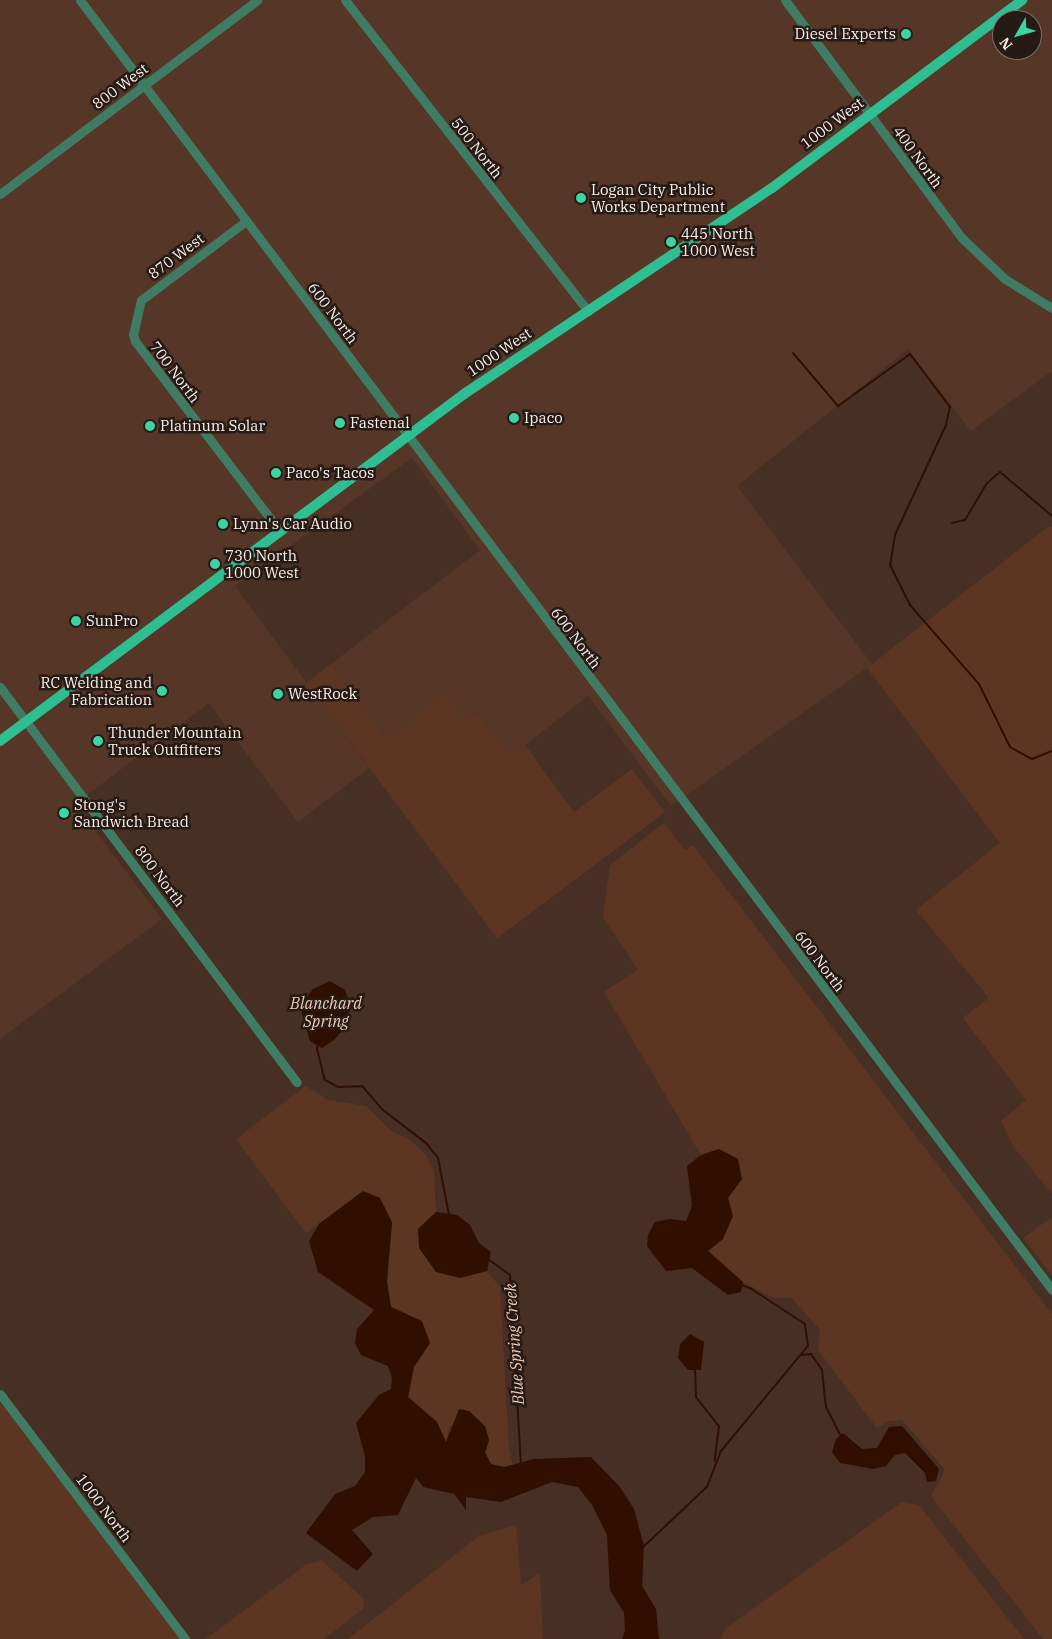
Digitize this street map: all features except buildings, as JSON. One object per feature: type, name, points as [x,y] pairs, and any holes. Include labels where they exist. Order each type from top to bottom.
[{"type":"main road","name":"1000 West","points":[[0,740],[279,530],[408,436],[498,371],[772,188],[1022,0]]},
{"type":"street","name":"600 North","points":[[80,0],[1052,1290]]},
{"type":"street","name":"800 West","points":[[0,194],[257,0]]},
{"type":"street","name":"500 North","points":[[345,0],[588,312]]},
{"type":"street","name":"400 North","points":[[785,0],[962,238],[1005,280],[1052,308]]},
{"type":"street","name":"870 West","points":[[134,321],[140,300],[246,221]]},
{"type":"street","name":"700 North","points":[[134,321],[135,341],[279,530]]},
{"type":"street","name":"800 North","points":[[0,687],[297,1082]]},
{"type":"street","name":"1000 North","points":[[0,1394],[186,1639]]},
{"type":"shaded area","points":[[0,0],[1052,0],[1052,371],[971,431],[908,349],[737,486],[872,664],[671,806],[588,696],[511,756],[476,712],[466,720],[387,739],[331,664],[480,550],[412,458],[235,586],[369,768],[298,822],[209,703],[75,804],[162,919],[0,1039]]},
{"type":"shaded area","points":[[1049,526],[1052,527],[1052,1194],[1013,1146],[1001,1121],[1026,1100],[963,1018],[989,998],[916,910],[1000,843],[867,668]]},
{"type":"shaded area","points":[[331,664],[387,739],[445,692],[466,720],[476,712],[511,756],[525,745],[574,812],[632,769],[665,812],[497,938],[306,683]]},
{"type":"shaded area","points":[[664,823],[685,850],[693,845],[1052,1314],[1052,1639],[1043,1639],[931,1496],[945,1470],[902,1420],[890,1421],[877,1428],[818,1350],[820,1330],[792,1298],[774,1298],[743,1282],[708,1251],[723,1239],[728,1198],[742,1179],[719,1149],[701,1155],[604,992],[638,970],[603,917],[610,865]]},
{"type":"shaded area","points":[[306,1086],[328,1100],[366,1106],[391,1131],[410,1140],[426,1155],[434,1171],[436,1212],[418,1229],[460,1278],[487,1271],[500,1287],[509,1449],[513,1465],[504,1467],[491,1464],[485,1452],[489,1440],[450,1425],[446,1443],[437,1422],[408,1397],[414,1366],[424,1354],[403,1311],[391,1307],[387,1282],[392,1222],[363,1191],[306,1233],[236,1139]]},
{"type":"shaded area","points":[[1052,1217],[1052,1275],[1023,1238]]},
{"type":"shaded area","points":[[0,1401],[180,1639],[0,1639]]},
{"type":"shaded area","points":[[902,1502],[919,1505],[1024,1639],[720,1639],[725,1629]]},
{"type":"shaded area","points":[[516,1525],[521,1585],[540,1573],[543,1639],[348,1639],[479,1536]]},
{"type":"shaded area","points":[[322,1561],[364,1599],[363,1609],[324,1639],[206,1639],[307,1564]]},
{"type":"water","name":"Blanchard Spring","points":[[330,981],[345,990],[350,1005],[347,1025],[334,1040],[322,1048],[310,1041],[300,1007],[313,989]]},
{"type":"water","points":[[719,1149],[738,1159],[742,1179],[728,1198],[733,1216],[723,1239],[708,1251],[743,1282],[741,1292],[728,1295],[692,1268],[666,1271],[647,1246],[648,1235],[655,1222],[670,1219],[686,1221],[692,1206],[687,1166],[701,1155]]},
{"type":"water","points":[[363,1191],[380,1198],[392,1222],[387,1282],[391,1307],[422,1321],[430,1343],[414,1367],[408,1397],[437,1422],[446,1442],[459,1409],[469,1411],[485,1426],[489,1440],[485,1453],[491,1464],[504,1467],[534,1459],[591,1457],[620,1487],[634,1509],[644,1546],[642,1586],[656,1609],[659,1639],[622,1639],[625,1631],[624,1613],[610,1590],[607,1535],[592,1505],[578,1487],[552,1482],[501,1502],[466,1497],[466,1510],[454,1494],[423,1487],[416,1478],[398,1515],[373,1517],[352,1530],[373,1554],[357,1571],[306,1533],[335,1494],[355,1486],[365,1472],[365,1456],[356,1423],[379,1395],[391,1389],[392,1378],[388,1366],[361,1355],[355,1343],[357,1329],[374,1310],[318,1272],[309,1241],[319,1224]]},
{"type":"water","points":[[436,1212],[457,1215],[470,1225],[479,1243],[491,1252],[487,1271],[460,1278],[436,1272],[419,1248],[418,1229]]},
{"type":"water","points":[[690,1334],[704,1342],[701,1370],[688,1370],[678,1358],[680,1344]]},
{"type":"water","points":[[902,1426],[939,1469],[936,1481],[927,1482],[925,1473],[905,1453],[895,1455],[886,1466],[873,1469],[840,1463],[832,1452],[836,1439],[843,1433],[862,1449],[877,1448],[889,1427]]},
{"type":"waterway","points":[[793,353],[838,406],[910,354],[950,407],[946,425],[895,535],[890,565],[910,605],[979,684],[1010,747],[1032,759],[1052,751]]},
{"type":"waterway","points":[[952,523],[965,520],[987,483],[1000,472],[1052,516]]},
{"type":"waterway","name":"Blue Spring Creek","points":[[318,1043],[317,1049],[325,1080],[338,1087],[362,1086],[383,1110],[426,1143],[438,1158],[449,1215]]},
{"type":"waterway","name":"Blue Spring Creek","points":[[488,1259],[510,1275],[521,1463]]},
{"type":"waterway","points":[[642,1548],[707,1487],[721,1451],[808,1346],[805,1324],[750,1288],[740,1285]]},
{"type":"waterway","points":[[801,1355],[811,1354],[822,1370],[826,1407],[841,1437]]},
{"type":"waterway","points":[[695,1369],[696,1397],[719,1426],[715,1461]]},
{"type":"place","name":"Diesel Experts","points":[[906,34]]},
{"type":"place","name":"Logan City Public Works Department","points":[[581,198]]},
{"type":"place","name":"445 North 1000 West","points":[[671,242]]},
{"type":"place","name":"Ipaco","points":[[514,418]]},
{"type":"place","name":"Fastenal","points":[[340,423]]},
{"type":"place","name":"Platinum Solar","points":[[150,426]]},
{"type":"place","name":"Paco's Tacos","points":[[276,473]]},
{"type":"place","name":"Lynn's Car Audio","points":[[223,524]]},
{"type":"place","name":"730 North 1000 West","points":[[215,564]]},
{"type":"place","name":"SunPro","points":[[76,621]]},
{"type":"place","name":"RC Welding and Fabrication","points":[[162,691]]},
{"type":"place","name":"WestRock","points":[[278,694]]},
{"type":"place","name":"Thunder Mountain Truck Outfitters","points":[[98,741]]},
{"type":"place","name":"Stong's Sandwich Bread","points":[[64,813]]}]
